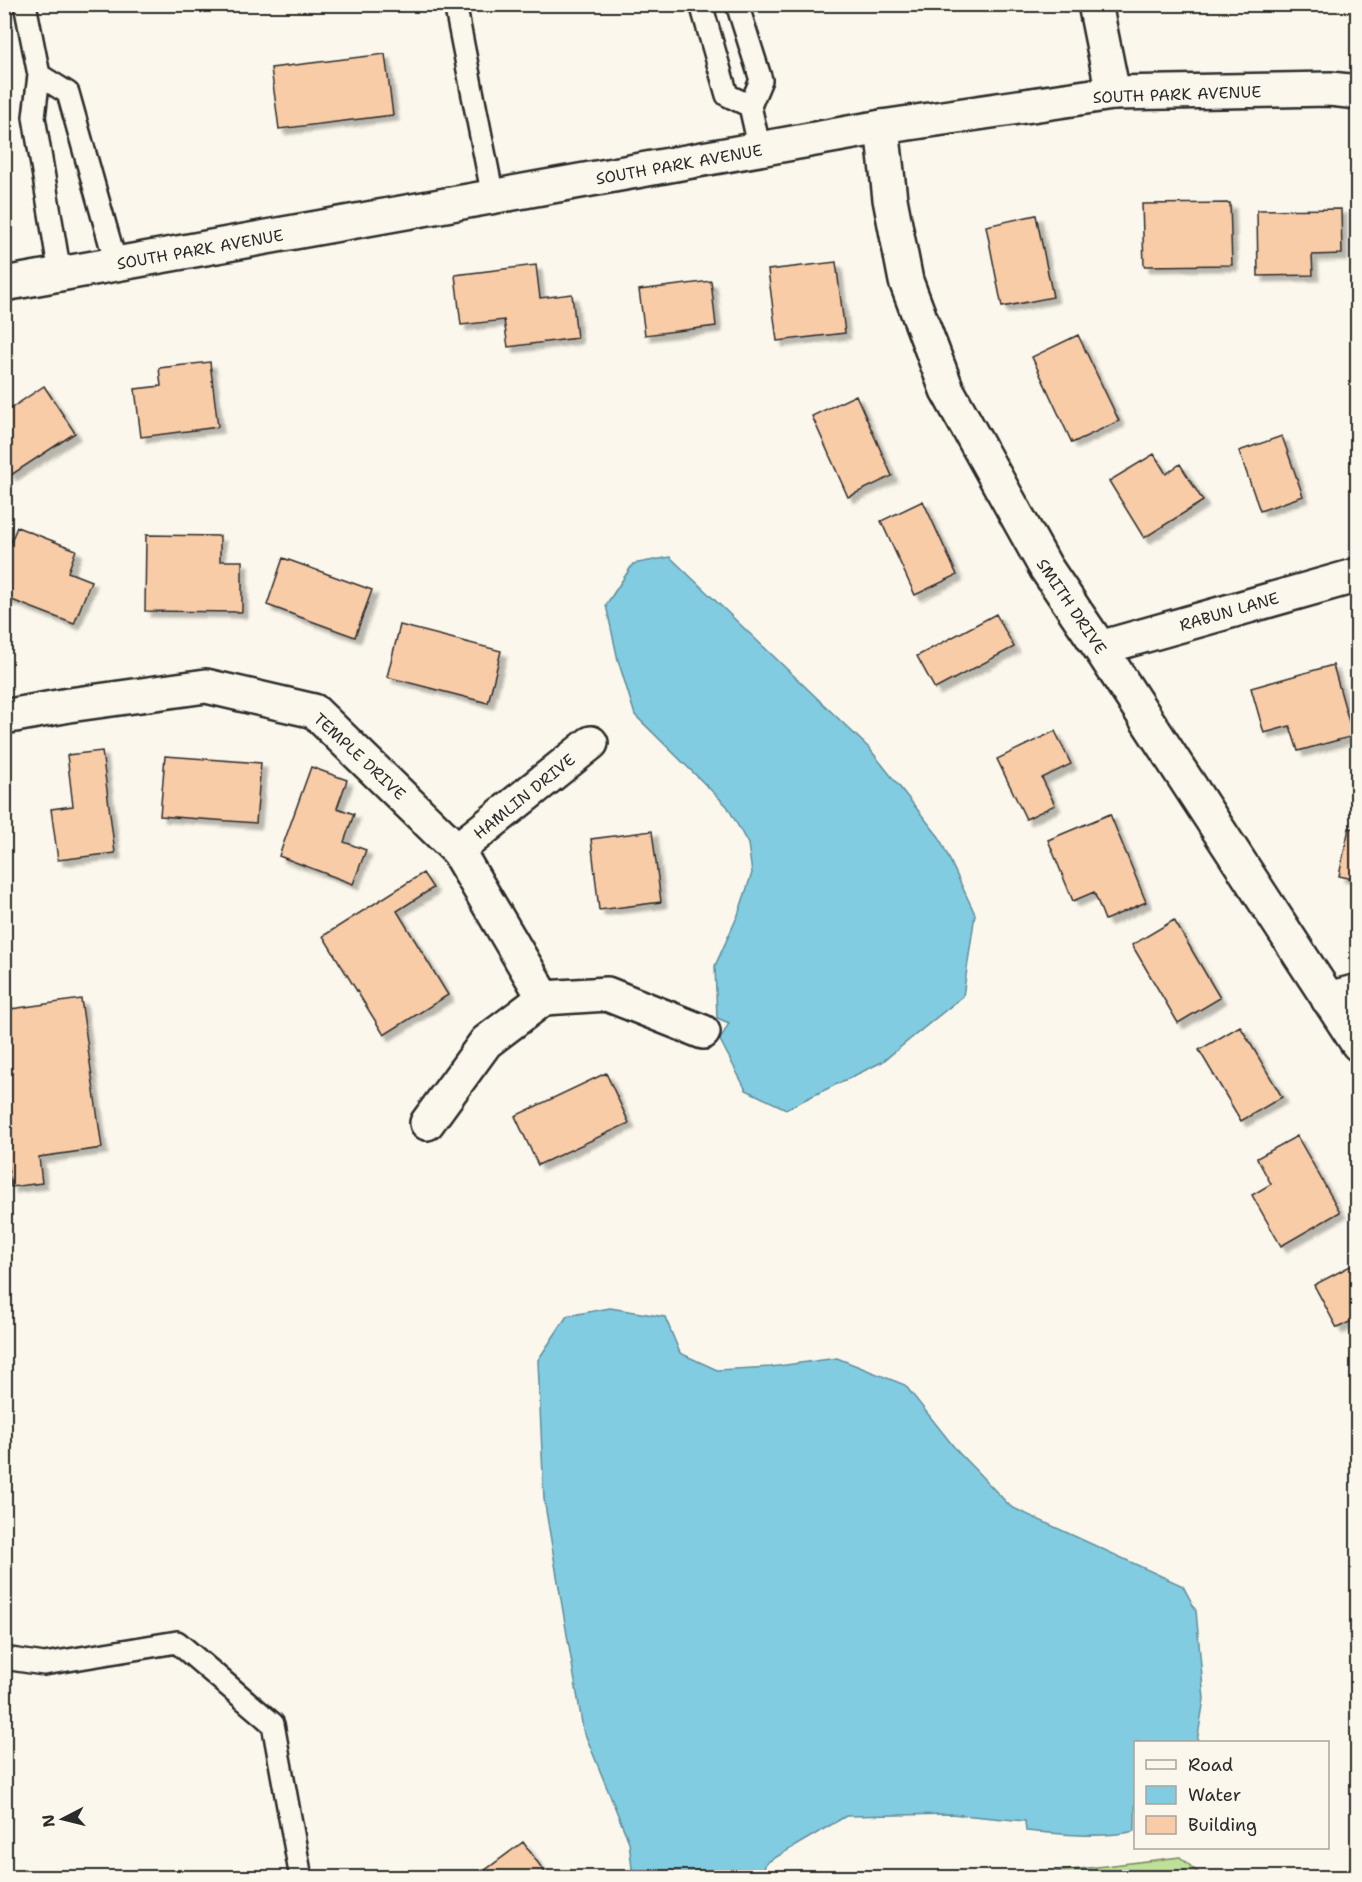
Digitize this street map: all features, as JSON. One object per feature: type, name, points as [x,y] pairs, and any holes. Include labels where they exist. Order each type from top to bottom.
[{"type":"street","points":[[1095,4],[1113,93]]},
{"type":"street","name":"SOUTH PARK AVENUE","points":[[4,284],[882,127],[1113,93],[1330,89],[1358,92]]},
{"type":"street","name":"SMITH DRIVE","points":[[882,127],[890,199],[906,281],[947,390],[1046,568],[1343,995],[1358,1044]]},
{"type":"street","name":"RABUN LANE","points":[[1100,648],[1358,574]]},
{"type":"street","name":"TEMPLE DRIVE","points":[[4,717],[69,705],[206,686],[314,711],[457,850],[544,998]]},
{"type":"street","name":"HAMLIN DRIVE","points":[[457,850],[591,743]]},
{"type":"street","points":[[427,1123],[486,1042],[544,998],[608,994],[703,1032]]},
{"type":"lane","points":[[25,4],[39,75],[34,117],[60,274]]},
{"type":"lane","points":[[455,4],[493,197]]},
{"type":"lane","points":[[701,4],[728,95],[750,106]]},
{"type":"lane","points":[[737,4],[761,80],[750,106],[760,150]]},
{"type":"lane","points":[[39,75],[68,93],[116,264]]},
{"type":"lane","points":[[4,1658],[44,1664],[177,1642],[273,1724],[301,1878]]},
{"type":"green space","points":[[1180,1857],[1203,1877],[1026,1877],[1030,1875]]},
{"type":"water","points":[[670,557],[869,748],[939,837],[975,914],[963,996],[882,1062],[786,1109],[746,1090],[720,1040],[729,1023],[717,1018],[715,966],[738,915],[752,873],[748,844],[727,806],[635,715],[618,660],[606,605],[633,564]]},
{"type":"water","points":[[610,1308],[665,1317],[680,1353],[717,1370],[771,1367],[837,1358],[905,1385],[958,1452],[1011,1507],[1183,1586],[1196,1611],[1204,1699],[1197,1741],[1134,1741],[1134,1831],[1094,1835],[1026,1831],[1025,1821],[951,1814],[846,1816],[766,1863],[761,1877],[633,1877],[629,1842],[583,1729],[544,1499],[538,1360],[567,1316]]},
{"type":"building","points":[[385,54],[393,115],[279,129],[271,68]]},
{"type":"building","points":[[1230,203],[1232,265],[1144,266],[1142,204]]},
{"type":"building","points":[[1341,209],[1342,254],[1312,255],[1313,275],[1258,276],[1257,210]]},
{"type":"building","points":[[1036,215],[1053,297],[1002,307],[986,226]]},
{"type":"building","points":[[836,262],[845,333],[777,341],[768,270]]},
{"type":"building","points":[[536,265],[540,298],[572,294],[577,338],[508,347],[504,320],[461,325],[455,275]]},
{"type":"building","points":[[711,281],[716,326],[645,335],[639,290]]},
{"type":"building","points":[[1078,335],[1119,421],[1072,443],[1032,357]]},
{"type":"building","points":[[210,362],[218,427],[141,437],[135,389],[161,386],[159,368]]},
{"type":"building","points":[[44,386],[75,433],[11,475],[4,465],[4,413]]},
{"type":"building","points":[[856,395],[892,476],[848,497],[812,416]]},
{"type":"building","points":[[1358,427],[1358,451],[1351,429]]},
{"type":"building","points":[[1282,436],[1303,496],[1260,511],[1239,451]]},
{"type":"building","points":[[1154,454],[1166,474],[1180,464],[1203,501],[1144,538],[1109,481]]},
{"type":"building","points":[[923,501],[957,575],[915,595],[881,521]]},
{"type":"building","points":[[17,527],[76,550],[68,572],[91,581],[74,624],[4,597],[4,559]]},
{"type":"building","points":[[146,535],[220,536],[220,561],[242,561],[242,612],[145,611]]},
{"type":"building","points":[[283,558],[372,590],[355,637],[267,605]]},
{"type":"building","points":[[996,614],[1014,647],[935,689],[917,656]]},
{"type":"building","points":[[400,625],[501,651],[488,703],[387,677]]},
{"type":"building","points":[[1333,665],[1353,736],[1298,751],[1290,726],[1264,733],[1251,688]]},
{"type":"building","points":[[1055,731],[1071,764],[1042,778],[1055,805],[1026,819],[997,759]]},
{"type":"building","points":[[102,751],[115,853],[58,860],[51,809],[73,806],[67,755]]},
{"type":"building","points":[[165,756],[261,763],[256,823],[160,816]]},
{"type":"building","points":[[311,767],[347,780],[337,808],[354,814],[344,842],[366,850],[353,884],[279,856]]},
{"type":"building","points":[[1110,814],[1146,902],[1105,920],[1094,892],[1073,901],[1048,840]]},
{"type":"building","points":[[1349,828],[1358,829],[1358,880],[1339,876]]},
{"type":"building","points":[[652,831],[661,902],[599,910],[591,839]]},
{"type":"building","points":[[423,873],[433,888],[397,911],[448,995],[384,1035],[323,936]]},
{"type":"building","points":[[1174,920],[1220,998],[1178,1023],[1132,945]]},
{"type":"building","points":[[81,999],[102,1148],[39,1157],[42,1183],[11,1187],[7,1160],[4,1160],[4,1010]]},
{"type":"building","points":[[1240,1026],[1282,1097],[1241,1121],[1199,1050]]},
{"type":"building","points":[[606,1073],[629,1123],[538,1165],[515,1116]]},
{"type":"building","points":[[1297,1136],[1340,1212],[1281,1246],[1252,1195],[1271,1184],[1257,1158]]},
{"type":"building","points":[[1358,1262],[1358,1318],[1337,1328],[1314,1285]]},
{"type":"building","points":[[523,1842],[549,1878],[489,1878],[484,1871]]}]
